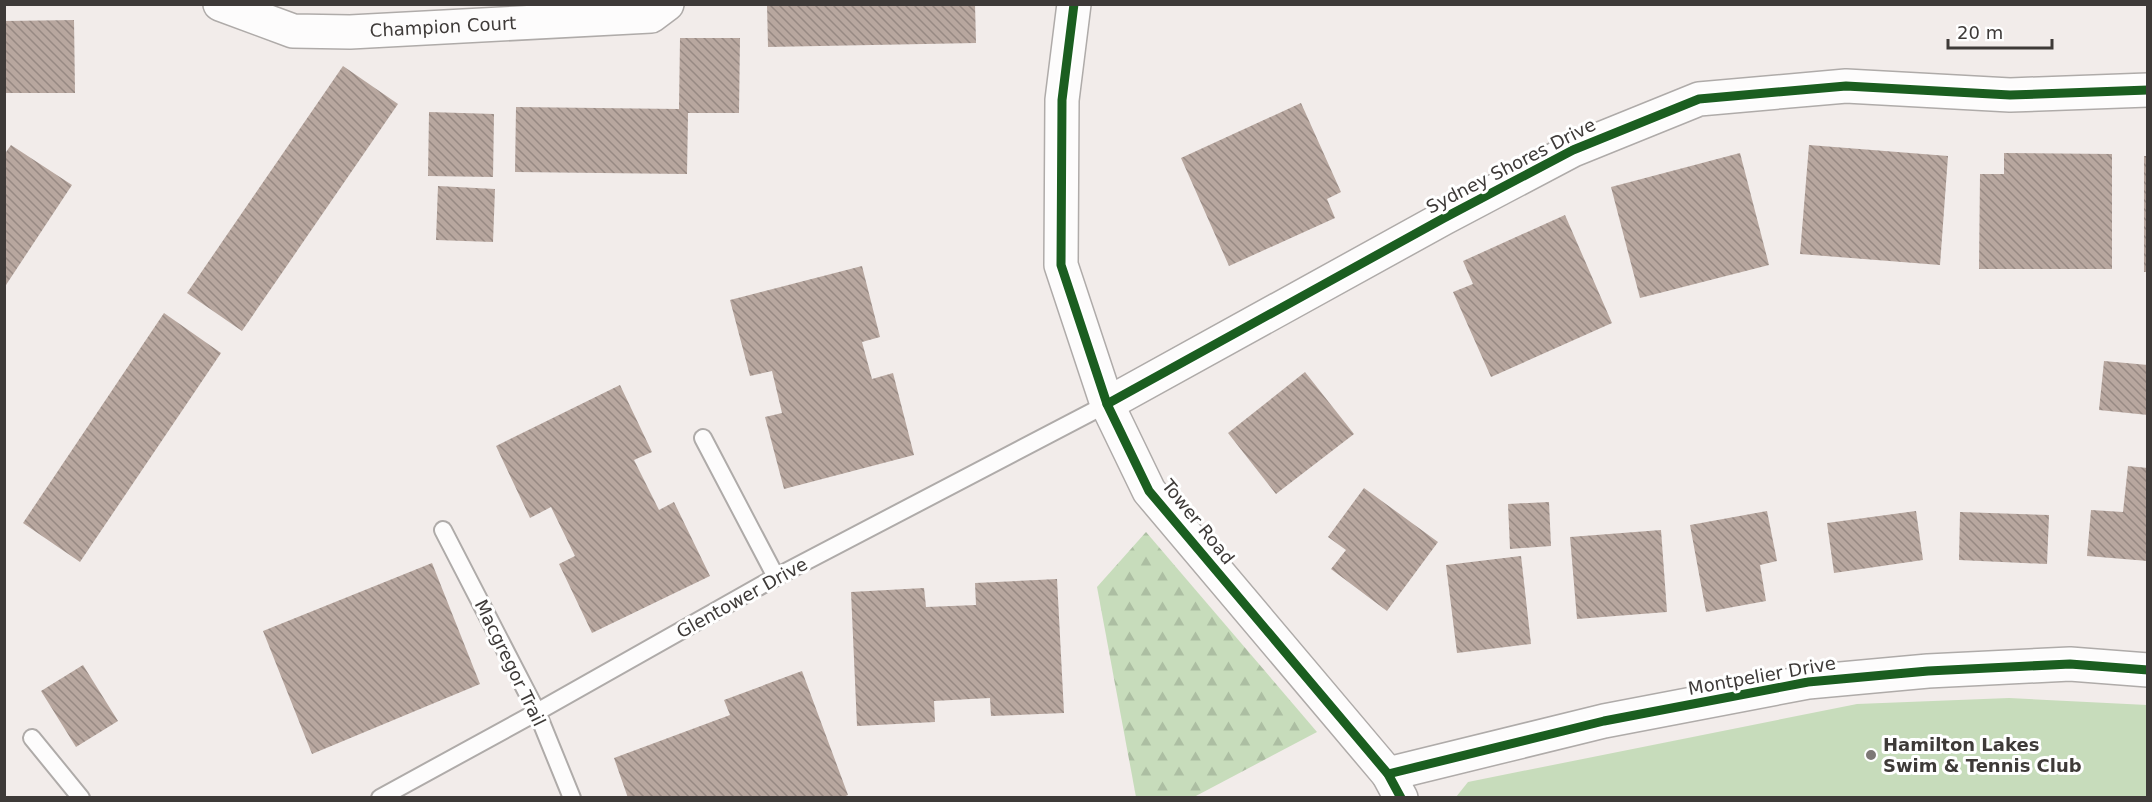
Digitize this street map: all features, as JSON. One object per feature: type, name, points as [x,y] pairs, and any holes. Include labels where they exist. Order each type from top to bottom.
[{"type":"street","name":"Champion Court","points":[[220,4],[293,31],[350,33],[651,16],[667,4]]},
{"type":"street","name":"Tower Road","points":[[1074,4],[1062,100],[1060,265],[1107,404],[1149,490],[1394,786]]},
{"type":"street","name":"Sydney Shores Drive","points":[[1107,404],[1434,223],[1573,150],[1699,99],[1846,86],[2010,95],[2148,90]]},
{"type":"street","name":"Montpelier Drive","points":[[1394,786],[1604,721],[1808,682],[1928,671],[2070,664],[2148,670]]},
{"type":"lane","name":"Glentower Drive","points":[[380,798],[776,577],[1107,404]]},
{"type":"lane","points":[[703,438],[776,577]]},
{"type":"lane","name":"Macgregor Trail","points":[[443,530],[537,712],[572,798]]},
{"type":"lane","points":[[32,738],[81,798]]},
{"type":"green space","points":[[1146,532],[1317,732],[1194,797],[1136,797],[1097,587]]},
{"type":"green space","name":"Hamilton Lakes Swim & Tennis Club","points":[[2009,698],[2147,705],[2147,797],[1456,797],[1468,782],[1857,704]]},
{"type":"building","points":[[767,4],[975,4],[976,43],[768,47]]},
{"type":"building","points":[[74,20],[75,93],[5,93],[5,21]]},
{"type":"building","points":[[680,38],[740,38],[739,113],[688,113],[687,174],[515,172],[516,107],[679,109]]},
{"type":"building","points":[[343,66],[398,104],[242,331],[187,293]]},
{"type":"building","points":[[1301,103],[1341,192],[1327,199],[1335,218],[1229,266],[1181,158]]},
{"type":"building","points":[[429,112],[494,114],[493,177],[428,176]]},
{"type":"building","points":[[11,145],[72,185],[4,288],[4,155]]},
{"type":"building","points":[[1809,145],[1948,156],[1940,265],[1800,254]]},
{"type":"building","points":[[1740,153],[1769,265],[1640,298],[1611,187]]},
{"type":"building","points":[[2004,153],[2112,154],[2112,269],[1979,269],[1980,174],[2004,174]]},
{"type":"building","points":[[2144,156],[2148,156],[2148,272],[2144,272]]},
{"type":"building","points":[[438,186],[495,189],[493,242],[436,240]]},
{"type":"building","points":[[1565,215],[1612,323],[1491,377],[1453,292],[1473,284],[1463,261]]},
{"type":"building","points":[[862,266],[880,337],[862,342],[872,379],[893,373],[914,455],[784,489],[765,417],[782,413],[772,371],[750,376],[730,300]]},
{"type":"building","points":[[164,313],[221,353],[80,562],[23,523]]},
{"type":"building","points":[[2104,361],[2148,365],[2148,415],[2099,410]]},
{"type":"building","points":[[1305,372],[1354,434],[1276,494],[1228,433]]},
{"type":"building","points":[[620,385],[652,452],[634,460],[659,510],[674,502],[710,576],[592,633],[559,564],[575,556],[551,507],[530,518],[496,446]]},
{"type":"building","points":[[2128,466],[2148,468],[2148,561],[2087,556],[2091,510],[2123,512]]},
{"type":"building","points":[[1364,488],[1438,542],[1387,611],[1331,569],[1346,550],[1328,537]]},
{"type":"building","points":[[1549,502],[1551,546],[1510,549],[1508,504]]},
{"type":"building","points":[[1767,511],[1777,561],[1760,565],[1766,601],[1706,612],[1690,525]]},
{"type":"building","points":[[1916,511],[1923,560],[1834,573],[1827,523]]},
{"type":"building","points":[[1960,512],[2049,515],[2047,564],[1959,560]]},
{"type":"building","points":[[1661,530],[1667,612],[1577,619],[1570,537]]},
{"type":"building","points":[[1521,556],[1531,644],[1457,653],[1446,565]]},
{"type":"building","points":[[432,563],[480,684],[312,754],[263,631]]},
{"type":"building","points":[[1057,579],[1064,713],[991,716],[990,698],[934,701],[935,722],[857,726],[851,592],[924,588],[926,607],[976,605],[975,583]]},
{"type":"building","points":[[83,665],[118,721],[76,747],[41,691]]},
{"type":"building","points":[[802,671],[848,795],[841,798],[628,798],[614,758],[730,715],[724,700]]},
{"type":"cycle path","points":[[1074,4],[1062,100],[1061,265],[1107,404],[1149,491],[1388,774],[1401,798]]},
{"type":"cycle path","points":[[1107,404],[1444,218],[1573,150],[1699,99],[1846,86],[2010,95],[2148,90]]},
{"type":"cycle path","points":[[1388,774],[1604,721],[1808,682],[1928,671],[2070,664],[2148,670]]},
{"type":"place","name":"Hamilton Lakes Swim & Tennis Club","points":[[1871,755]]}]
